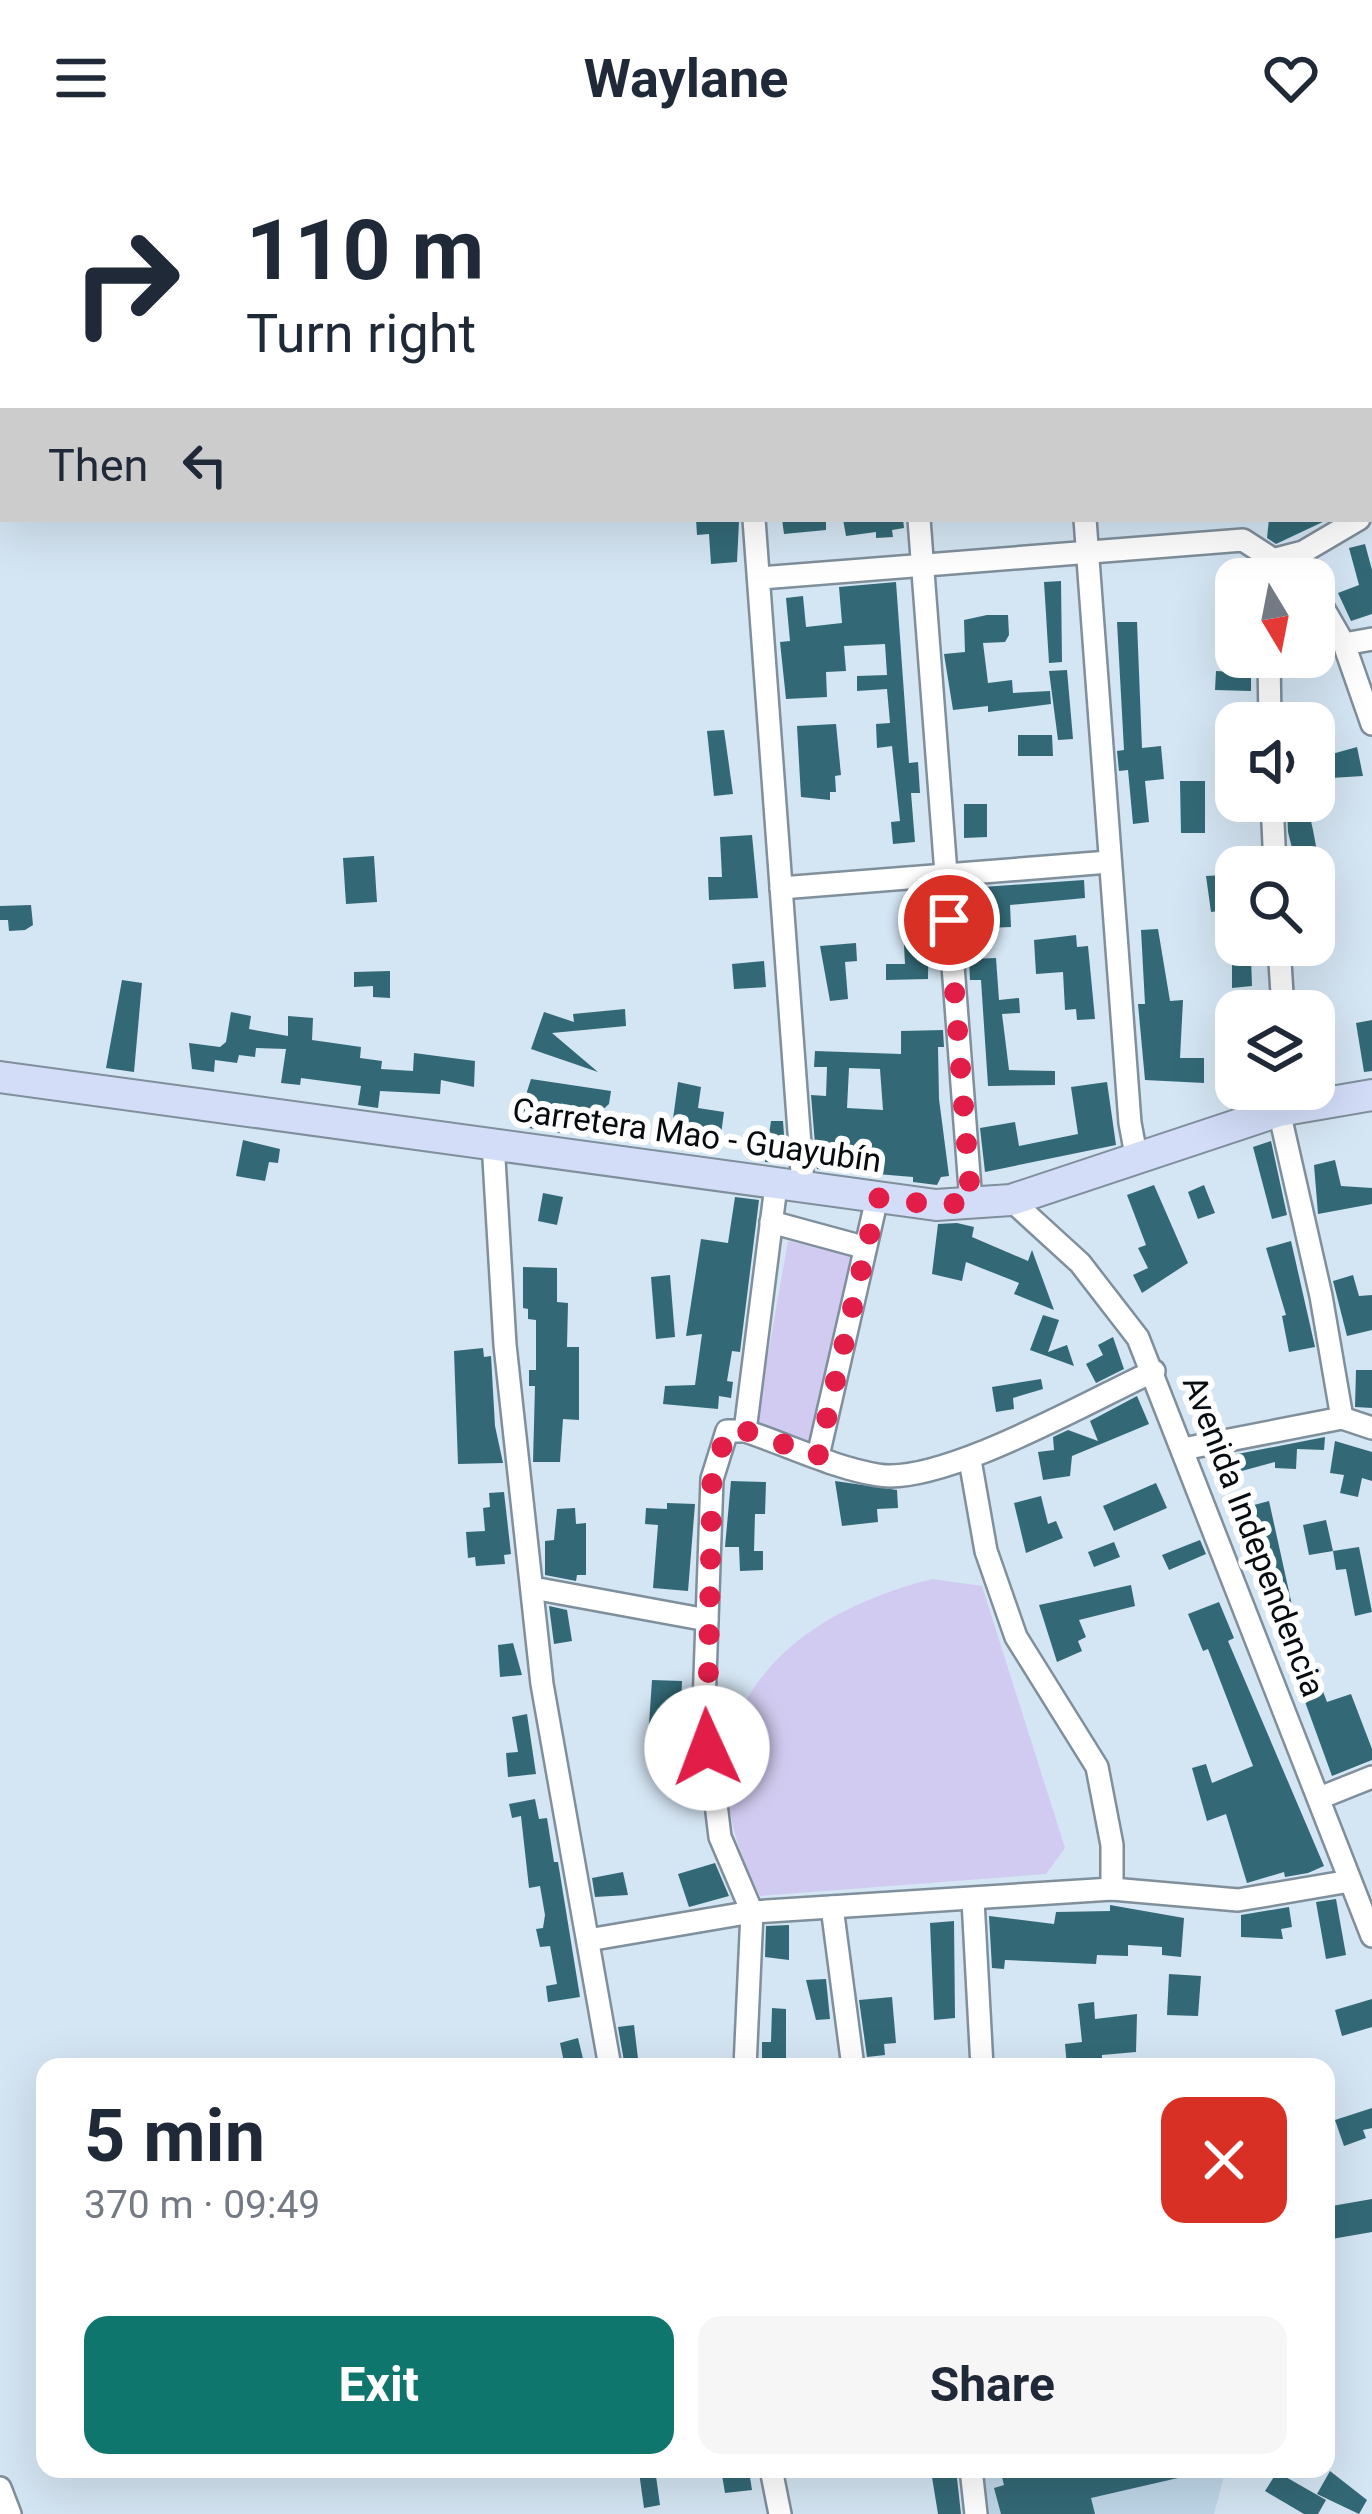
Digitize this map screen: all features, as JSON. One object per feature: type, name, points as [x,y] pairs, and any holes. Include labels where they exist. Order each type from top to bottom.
[{"type":"main road","name":"Carretera Mao - Guayubín","points":[[0,1077],[936,1205],[1011,1200],[1273,1110]]},
{"type":"main road","name":"Carretera Mao - Guayubín","points":[[1335,1098],[1372,1095]]},
{"type":"street","points":[[746,1431],[771,1222],[789,1186],[781,888],[754,522]]},
{"type":"street","points":[[919,522],[971,1202]]},
{"type":"street","points":[[1085,522],[1109,862],[1138,1160]]},
{"type":"street","points":[[1292,558],[1354,522]]},
{"type":"street","points":[[760,578],[1088,551],[1243,530],[1263,558]]},
{"type":"street","points":[[1335,628],[1372,724]]},
{"type":"street","points":[[1344,644],[1372,639]]},
{"type":"street","points":[[781,888],[1109,862]]},
{"type":"street","points":[[1296,1110],[1342,1418]]},
{"type":"street","points":[[493,1142],[505,1345],[554,1770],[608,2058]]},
{"type":"street","points":[[818,1456],[878,1198]]},
{"type":"street","name":"Avenida Independencia","points":[[1011,1200],[1114,1302],[1154,1371],[1372,1936]]},
{"type":"street","points":[[771,1222],[863,1247]]},
{"type":"street","points":[[745,2058],[752,1912],[720,1837],[704,1705],[712,1479],[727,1431],[746,1431],[878,1475],[910,1476],[970,1460],[1154,1371]]},
{"type":"street","points":[[1183,1448],[1342,1418],[1372,1428]]},
{"type":"street","points":[[970,1460],[986,1551],[1016,1637],[1096,1767],[1112,1845],[1112,1889]]},
{"type":"street","points":[[533,1588],[707,1620]]},
{"type":"street","points":[[1322,1797],[1372,1777]]},
{"type":"street","points":[[588,1940],[752,1912],[1112,1889],[1238,1900],[1350,1881]]},
{"type":"street","points":[[973,1900],[982,2058]]},
{"type":"street","points":[[832,1907],[852,2058]]},
{"type":"street","points":[[773,2478],[779,2514]]},
{"type":"street","points":[[972,2478],[976,2514]]},
{"type":"street","points":[[0,2488],[10,2514]]},
{"type":"shaded area","points":[[788,1241],[851,1256],[808,1443],[755,1428]]},
{"type":"shaded area","points":[[932,1579],[982,1586],[1065,1848],[1046,1874],[760,1896],[736,1836],[727,1782],[733,1734],[752,1691],[783,1654],[824,1622],[874,1598]]},
{"type":"shaded area","points":[[982,2478],[1224,2478],[1214,2514],[987,2514]]},
{"type":"building","points":[[696,522],[739,522],[737,562],[711,564],[709,534],[697,535]]},
{"type":"building","points":[[782,522],[826,522],[826,530],[784,534]]},
{"type":"building","points":[[844,522],[903,522],[904,528],[892,530],[893,537],[876,538],[876,532],[846,536]]},
{"type":"building","points":[[1269,522],[1323,522],[1276,544],[1267,538]]},
{"type":"building","points":[[1365,544],[1372,570],[1372,614],[1351,621],[1338,593],[1359,585],[1349,548]]},
{"type":"building","points":[[1061,581],[1062,662],[1049,663],[1044,582]]},
{"type":"building","points":[[896,582],[909,763],[918,762],[920,793],[911,793],[915,842],[893,844],[891,822],[900,821],[892,746],[877,748],[876,724],[890,723],[887,689],[857,691],[857,676],[887,675],[885,644],[844,646],[846,671],[826,672],[827,697],[786,699],[780,642],[790,641],[786,598],[803,596],[806,627],[842,623],[839,587]]},
{"type":"building","points":[[1008,615],[1009,635],[1005,642],[983,643],[988,683],[1012,680],[1013,693],[1050,691],[1051,704],[988,712],[988,706],[953,710],[944,654],[965,652],[964,620]]},
{"type":"building","points":[[1117,622],[1137,622],[1142,748],[1161,746],[1164,779],[1145,781],[1149,822],[1133,824],[1128,770],[1119,771],[1117,751],[1124,750]]},
{"type":"building","points":[[1067,670],[1073,739],[1058,740],[1049,671]]},
{"type":"building","points":[[1216,678],[1251,678],[1251,691],[1215,690]]},
{"type":"building","points":[[836,724],[841,775],[835,776],[836,792],[830,792],[830,800],[801,797],[797,726]]},
{"type":"building","points":[[724,730],[733,794],[714,796],[707,731]]},
{"type":"building","points":[[1018,735],[1052,735],[1053,756],[1018,756]]},
{"type":"building","points":[[1357,747],[1363,776],[1335,778],[1335,753]]},
{"type":"building","points":[[1180,781],[1205,781],[1205,833],[1181,833]]},
{"type":"building","points":[[964,804],[987,804],[987,837],[964,838]]},
{"type":"building","points":[[1288,822],[1311,822],[1316,846],[1292,846]]},
{"type":"building","points":[[752,835],[758,898],[709,900],[708,877],[722,877],[720,837]]},
{"type":"building","points":[[374,856],[377,902],[346,904],[343,858]]},
{"type":"building","points":[[1206,876],[1215,876],[1215,911],[1211,912]]},
{"type":"building","points":[[1084,880],[1085,898],[1010,905],[1011,927],[988,928],[987,906],[970,908],[969,888]]},
{"type":"building","points":[[31,905],[33,925],[25,930],[9,931],[8,920],[0,920],[0,906]]},
{"type":"building","points":[[929,906],[928,979],[886,980],[886,964],[905,964],[902,908]]},
{"type":"building","points":[[1158,929],[1170,1001],[1183,1000],[1180,1058],[1204,1058],[1204,1083],[1145,1080],[1138,1004],[1145,1004],[1141,930]]},
{"type":"building","points":[[1076,935],[1077,947],[1088,946],[1095,1019],[1077,1020],[1076,1009],[1065,1010],[1063,972],[1036,974],[1034,940]]},
{"type":"building","points":[[856,943],[857,961],[845,962],[848,999],[830,1001],[820,946]]},
{"type":"building","points":[[996,958],[999,1000],[1019,998],[1020,1013],[1002,1014],[1009,1070],[1055,1071],[1055,1085],[988,1086],[981,980],[970,980],[969,959]]},
{"type":"building","points":[[764,961],[766,987],[734,989],[732,964]]},
{"type":"building","points":[[1232,966],[1251,966],[1252,986],[1232,988]]},
{"type":"building","points":[[390,971],[390,998],[373,997],[373,986],[354,987],[354,972]]},
{"type":"building","points":[[122,980],[142,983],[134,1072],[106,1068]]},
{"type":"building","points":[[625,1009],[626,1026],[552,1033],[598,1072],[531,1049],[544,1012],[574,1022],[573,1014]]},
{"type":"building","points":[[231,1012],[251,1016],[249,1029],[288,1036],[288,1016],[313,1018],[312,1040],[361,1047],[360,1058],[382,1061],[381,1069],[413,1071],[414,1053],[475,1061],[474,1087],[441,1080],[440,1094],[380,1091],[378,1108],[358,1105],[361,1086],[301,1078],[300,1085],[281,1083],[286,1049],[256,1048],[255,1057],[239,1055],[237,1063],[215,1060],[214,1072],[192,1069],[189,1043],[220,1047],[226,1042]]},
{"type":"building","points":[[1372,1020],[1372,1071],[1364,1072],[1356,1023]]},
{"type":"building","points":[[943,1030],[944,1047],[938,1047],[939,1099],[949,1176],[941,1177],[937,1185],[913,1182],[913,1177],[817,1169],[811,1095],[826,1096],[827,1067],[814,1067],[815,1051],[901,1054],[901,1031]],"holes":[[[849,1068],[880,1069],[883,1110],[847,1108]]]},
{"type":"building","points":[[531,1079],[611,1091],[609,1104],[595,1117],[582,1115],[580,1126],[561,1123],[560,1133],[516,1126]]},
{"type":"building","points":[[678,1082],[701,1087],[698,1108],[724,1112],[720,1142],[671,1134]]},
{"type":"building","points":[[1107,1082],[1116,1145],[985,1172],[980,1128],[1015,1122],[1019,1146],[1078,1134],[1071,1087]]},
{"type":"building","points":[[771,1121],[783,1121],[786,1163],[765,1162]]},
{"type":"building","points":[[243,1140],[280,1149],[278,1163],[269,1162],[265,1181],[236,1176]]},
{"type":"building","points":[[1271,1141],[1287,1215],[1272,1219],[1253,1147]]},
{"type":"building","points":[[1335,1160],[1341,1186],[1372,1188],[1372,1204],[1318,1214],[1314,1165]]},
{"type":"building","points":[[1154,1185],[1188,1263],[1142,1293],[1133,1275],[1148,1268],[1138,1248],[1146,1245],[1127,1195]]},
{"type":"building","points":[[1204,1185],[1215,1213],[1198,1219],[1188,1192]]},
{"type":"building","points":[[543,1193],[563,1197],[557,1225],[538,1221]]},
{"type":"building","points":[[735,1197],[759,1200],[740,1352],[732,1351],[727,1381],[733,1382],[731,1398],[719,1396],[718,1409],[663,1404],[665,1386],[695,1385],[702,1334],[686,1336],[701,1239],[728,1243]]},
{"type":"building","points":[[938,1224],[974,1227],[972,1237],[1028,1261],[1032,1250],[1054,1310],[1014,1294],[1019,1283],[966,1262],[962,1281],[932,1274]]},
{"type":"building","points":[[1291,1241],[1315,1347],[1289,1352],[1282,1316],[1286,1315],[1266,1248]]},
{"type":"building","points":[[523,1267],[557,1268],[557,1302],[568,1303],[567,1347],[579,1347],[579,1420],[563,1419],[560,1462],[533,1462],[535,1386],[529,1386],[529,1370],[536,1370],[536,1320],[528,1319],[528,1309],[523,1308]]},
{"type":"building","points":[[670,1275],[675,1337],[656,1339],[651,1277]]},
{"type":"building","points":[[1353,1275],[1359,1296],[1372,1295],[1372,1330],[1347,1336],[1333,1281]]},
{"type":"building","points":[[1043,1315],[1059,1320],[1048,1352],[1067,1345],[1074,1366],[1030,1350]]},
{"type":"building","points":[[1113,1337],[1124,1369],[1096,1383],[1086,1364],[1103,1355],[1098,1345]]},
{"type":"building","points":[[483,1348],[484,1357],[491,1356],[495,1426],[503,1463],[458,1464],[454,1351]]},
{"type":"building","points":[[1356,1370],[1372,1370],[1372,1408],[1355,1407]]},
{"type":"building","points":[[1041,1379],[1043,1389],[1013,1398],[1014,1409],[996,1412],[992,1387]]},
{"type":"building","points":[[1137,1396],[1149,1424],[1072,1456],[1070,1476],[1043,1480],[1038,1452],[1054,1450],[1053,1437],[1068,1430],[1098,1441],[1090,1421]]},
{"type":"building","points":[[1325,1437],[1324,1450],[1297,1449],[1296,1469],[1275,1468],[1275,1462],[1216,1478],[1212,1459]]},
{"type":"building","points":[[1335,1441],[1372,1452],[1372,1481],[1362,1478],[1358,1497],[1340,1493],[1344,1475],[1330,1473]]},
{"type":"building","points":[[731,1481],[766,1482],[765,1514],[755,1514],[754,1551],[763,1551],[763,1570],[740,1571],[739,1547],[725,1547]]},
{"type":"building","points":[[835,1481],[897,1490],[898,1508],[877,1509],[878,1522],[842,1526]]},
{"type":"building","points":[[1156,1483],[1167,1508],[1114,1531],[1103,1506]]},
{"type":"building","points":[[504,1492],[511,1554],[504,1555],[505,1564],[476,1566],[475,1557],[468,1558],[466,1532],[485,1531],[483,1508],[490,1507],[489,1493]]},
{"type":"building","points":[[1041,1496],[1048,1524],[1056,1521],[1063,1538],[1026,1553],[1014,1503]]},
{"type":"building","points":[[1269,1501],[1292,1605],[1275,1618],[1251,1553],[1258,1551],[1250,1521],[1243,1523],[1239,1509]]},
{"type":"building","points":[[667,1503],[695,1504],[688,1591],[653,1588],[658,1525],[645,1524],[646,1508],[667,1509]]},
{"type":"building","points":[[575,1508],[576,1524],[586,1523],[586,1575],[577,1575],[576,1581],[545,1575],[545,1541],[554,1540],[557,1509]]},
{"type":"building","points":[[1326,1520],[1333,1551],[1309,1555],[1303,1525]]},
{"type":"building","points":[[1200,1540],[1206,1554],[1169,1570],[1162,1555]]},
{"type":"building","points":[[1114,1542],[1120,1557],[1094,1567],[1088,1552]]},
{"type":"building","points":[[1359,1547],[1372,1612],[1355,1616],[1346,1569],[1336,1570],[1333,1551]]},
{"type":"building","points":[[1131,1585],[1135,1606],[1079,1620],[1086,1637],[1078,1641],[1082,1651],[1057,1662],[1039,1605]]},
{"type":"building","points":[[1219,1602],[1234,1638],[1228,1641],[1324,1866],[1308,1873],[1285,1877],[1284,1872],[1247,1883],[1226,1814],[1207,1821],[1192,1768],[1206,1764],[1212,1783],[1253,1766],[1208,1649],[1203,1651],[1188,1614]]},
{"type":"building","points":[[549,1606],[567,1610],[572,1641],[554,1644]]},
{"type":"building","points":[[513,1643],[522,1675],[500,1677],[498,1645]]},
{"type":"building","points":[[652,1680],[682,1681],[681,1706],[689,1706],[689,1738],[648,1739]]},
{"type":"building","points":[[1319,1681],[1327,1702],[1351,1694],[1372,1749],[1372,1760],[1332,1776],[1300,1688]]},
{"type":"building","points":[[527,1714],[536,1774],[508,1777],[506,1753],[518,1752],[512,1717]]},
{"type":"building","points":[[535,1799],[539,1819],[547,1818],[554,1862],[558,1862],[580,1997],[548,2002],[546,1986],[557,1984],[550,1946],[540,1947],[536,1929],[543,1928],[545,1915],[540,1886],[529,1888],[521,1816],[512,1818],[509,1804]]},
{"type":"building","points":[[715,1863],[729,1896],[689,1907],[678,1874]]},
{"type":"building","points":[[623,1872],[628,1895],[595,1897],[592,1878]]},
{"type":"building","points":[[1336,1899],[1346,1955],[1326,1959],[1316,1902]]},
{"type":"building","points":[[1110,1905],[1184,1918],[1181,1957],[1162,1955],[1162,1947],[1128,1945],[1128,1956],[1097,1955],[1096,1964],[1005,1960],[1004,1969],[992,1968],[989,1916],[1054,1924],[1056,1912],[1110,1911]]},
{"type":"building","points":[[1289,1907],[1292,1927],[1281,1929],[1283,1939],[1241,1937],[1241,1915]]},
{"type":"building","points":[[954,1921],[955,2018],[934,2020],[930,1923]]},
{"type":"building","points":[[789,1925],[789,1960],[765,1957],[766,1926]]},
{"type":"building","points":[[1169,1974],[1201,1976],[1198,2016],[1167,2015]]},
{"type":"building","points":[[826,1979],[830,2019],[816,2020],[806,1980]]},
{"type":"building","points":[[892,1997],[896,2043],[884,2044],[885,2055],[867,2057],[859,2000]]},
{"type":"building","points":[[1372,1999],[1372,2027],[1342,2036],[1335,2010]]},
{"type":"building","points":[[1094,2002],[1095,2019],[1137,2014],[1136,2052],[1066,2058],[1065,2044],[1082,2042],[1078,2004]]},
{"type":"building","points":[[772,2008],[786,2009],[786,2058],[762,2058],[762,2042],[771,2042]]},
{"type":"building","points":[[634,2025],[638,2058],[623,2058],[618,2027]]},
{"type":"building","points":[[578,2038],[583,2058],[563,2058],[560,2043]]},
{"type":"building","points":[[1372,2108],[1372,2128],[1363,2130],[1366,2138],[1344,2146],[1335,2120]]},
{"type":"building","points":[[1372,2199],[1372,2232],[1335,2238],[1335,2205]]},
{"type":"building","points":[[1335,2475],[1367,2500],[1359,2514],[1317,2494],[1326,2478]]},
{"type":"building","points":[[640,2478],[656,2478],[660,2505],[644,2508]]},
{"type":"building","points":[[722,2478],[750,2478],[752,2490],[725,2493]]},
{"type":"building","points":[[932,2478],[957,2478],[961,2514],[938,2514]]},
{"type":"building","points":[[1002,2478],[1178,2478],[1091,2498],[1095,2514],[1001,2514],[994,2488],[1004,2485]]},
{"type":"building","points":[[1273,2478],[1288,2478],[1326,2500],[1318,2514],[1304,2514],[1265,2491]]},
{"type":"route","points":[[707,1748],[704,1705],[712,1479],[727,1431],[746,1431],[818,1456],[878,1198],[936,1205],[971,1202],[949,920]]}]
